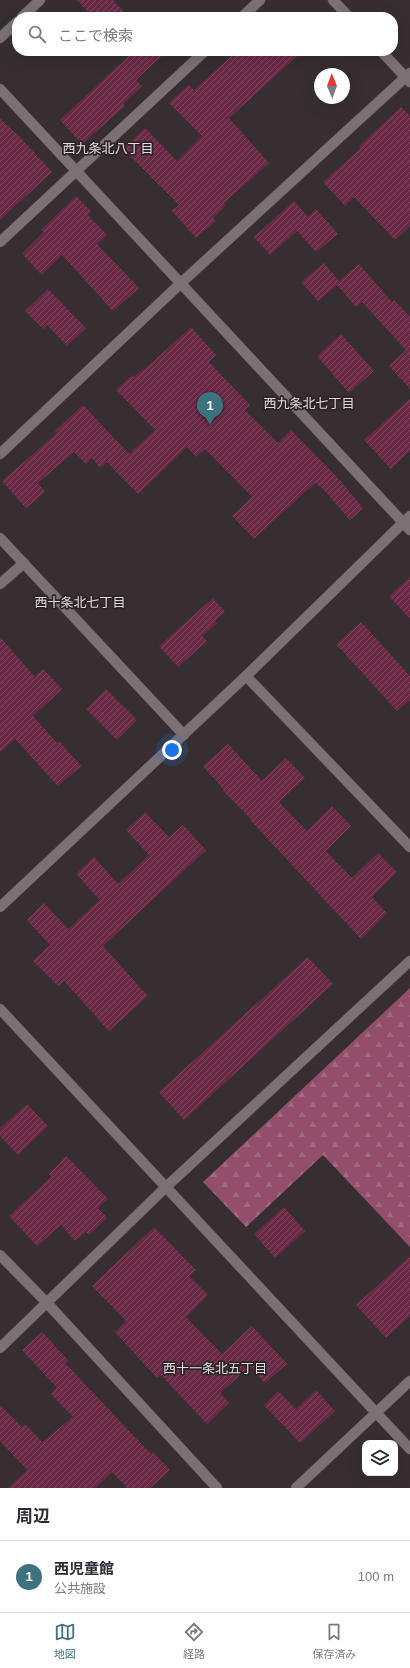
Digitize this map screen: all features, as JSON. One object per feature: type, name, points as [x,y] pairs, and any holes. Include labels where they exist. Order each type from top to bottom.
[{"type":"street","points":[[27,12],[40,0]]},
{"type":"street","points":[[247,12],[260,0]]},
{"type":"street","points":[[333,0],[344,12]]},
{"type":"street","points":[[0,38],[12,27]]},
{"type":"street","points":[[0,242],[200,56]]},
{"type":"street","points":[[0,454],[182,283],[408,78],[386,56]]},
{"type":"street","points":[[0,89],[408,523],[0,907]]},
{"type":"street","points":[[0,538],[184,735]]},
{"type":"street","points":[[0,584],[24,563]]},
{"type":"street","points":[[246,676],[410,847]]},
{"type":"street","points":[[0,1348],[166,1187],[410,961]]},
{"type":"street","points":[[0,1009],[410,1449]]},
{"type":"street","points":[[0,1255],[47,1303],[217,1488]]},
{"type":"street","points":[[296,1488],[410,1381]]},
{"type":"green space","points":[[410,988],[410,1247],[323,1155],[246,1227],[203,1182]]},
{"type":"building","points":[[77,0],[113,0],[124,12],[88,12]]},
{"type":"building","points":[[129,56],[162,56],[136,80],[142,86],[123,104],[125,106],[82,144],[60,120]]},
{"type":"building","points":[[231,56],[297,56],[229,118],[269,163],[224,203],[226,205],[213,218],[216,221],[196,238],[172,211],[179,205],[123,149],[145,128],[177,161],[202,136],[169,103],[188,85],[194,90]]},
{"type":"building","points":[[401,107],[410,116],[410,226],[395,240],[354,197],[345,206],[323,182],[361,148],[359,146]]},
{"type":"building","points":[[0,119],[20,137],[52,172],[0,220]]},
{"type":"building","points":[[76,196],[91,211],[88,215],[107,235],[97,244],[139,288],[113,311],[62,255],[42,275],[22,254],[44,232],[41,230]]},
{"type":"building","points":[[294,201],[308,217],[316,209],[338,234],[316,252],[297,231],[270,255],[254,237]]},
{"type":"building","points":[[324,263],[339,281],[359,264],[392,302],[394,300],[410,317],[410,389],[389,366],[406,350],[362,302],[356,307],[337,285],[318,301],[301,282]]},
{"type":"building","points":[[48,289],[86,328],[67,346],[47,325],[43,329],[25,311]]},
{"type":"building","points":[[191,327],[216,355],[209,362],[250,405],[245,410],[278,443],[291,430],[337,477],[363,508],[350,520],[323,489],[315,483],[254,539],[232,516],[252,497],[205,449],[196,457],[187,447],[138,494],[107,462],[100,468],[92,458],[86,464],[74,452],[38,483],[45,492],[26,508],[2,481],[57,433],[55,431],[83,405],[129,454],[155,430],[116,390],[132,375],[134,377],[143,369],[144,370]]},
{"type":"building","points":[[341,334],[374,371],[349,393],[317,356]]},
{"type":"building","points":[[410,399],[410,451],[391,469],[364,440]]},
{"type":"building","points":[[410,577],[410,619],[389,596]]},
{"type":"building","points":[[213,598],[225,612],[215,621],[217,623],[202,636],[207,641],[178,667],[159,646]]},
{"type":"building","points":[[361,622],[410,676],[410,700],[397,711],[336,644]]},
{"type":"building","points":[[0,637],[35,677],[43,669],[62,689],[33,716],[57,743],[59,741],[81,766],[58,786],[15,739],[0,752]]},
{"type":"building","points":[[106,689],[137,720],[117,740],[86,709]]},
{"type":"building","points":[[228,744],[262,781],[286,758],[305,778],[279,802],[307,831],[332,806],[351,826],[326,851],[352,878],[378,853],[397,872],[372,897],[387,913],[361,939],[250,820],[251,819],[223,791],[224,790],[203,766]]},
{"type":"building","points":[[145,812],[169,837],[183,825],[206,850],[103,946],[148,996],[109,1031],[64,981],[58,986],[33,961],[50,945],[27,920],[44,903],[68,929],[100,900],[76,874],[94,857],[118,884],[149,855],[126,830]]},
{"type":"building","points":[[308,957],[333,984],[184,1120],[159,1092]]},
{"type":"building","points":[[27,1104],[48,1126],[18,1155],[0,1136],[0,1128]]},
{"type":"building","points":[[66,1156],[108,1199],[98,1208],[107,1218],[89,1235],[86,1232],[75,1241],[61,1225],[37,1246],[9,1216],[51,1177],[49,1174]]},
{"type":"building","points":[[284,1207],[305,1231],[275,1258],[254,1234]]},
{"type":"building","points":[[154,1227],[196,1270],[189,1276],[208,1295],[186,1317],[222,1354],[252,1326],[287,1364],[265,1383],[250,1366],[220,1393],[229,1403],[207,1424],[161,1375],[157,1378],[115,1332],[126,1321],[92,1286]]},
{"type":"building","points":[[410,1256],[410,1316],[386,1338],[356,1305]]},
{"type":"building","points":[[42,1332],[68,1360],[65,1363],[151,1454],[153,1452],[170,1470],[150,1488],[127,1488],[112,1472],[95,1488],[8,1488],[27,1470],[0,1441],[0,1405],[22,1427],[25,1424],[42,1442],[73,1417],[51,1394],[57,1388],[22,1350]]},
{"type":"building","points":[[316,1390],[335,1411],[300,1443],[264,1405],[278,1391],[296,1409]]},
{"type":"place","name":"西児童館","points":[[210,425]]},
{"type":"district","name":"西九条北八丁目","points":[[108,148]]},
{"type":"district","name":"西九条北七丁目","points":[[309,403]]},
{"type":"district","name":"西十条北七丁目","points":[[80,602]]},
{"type":"district","name":"西十一条北五丁目","points":[[215,1368]]}]
